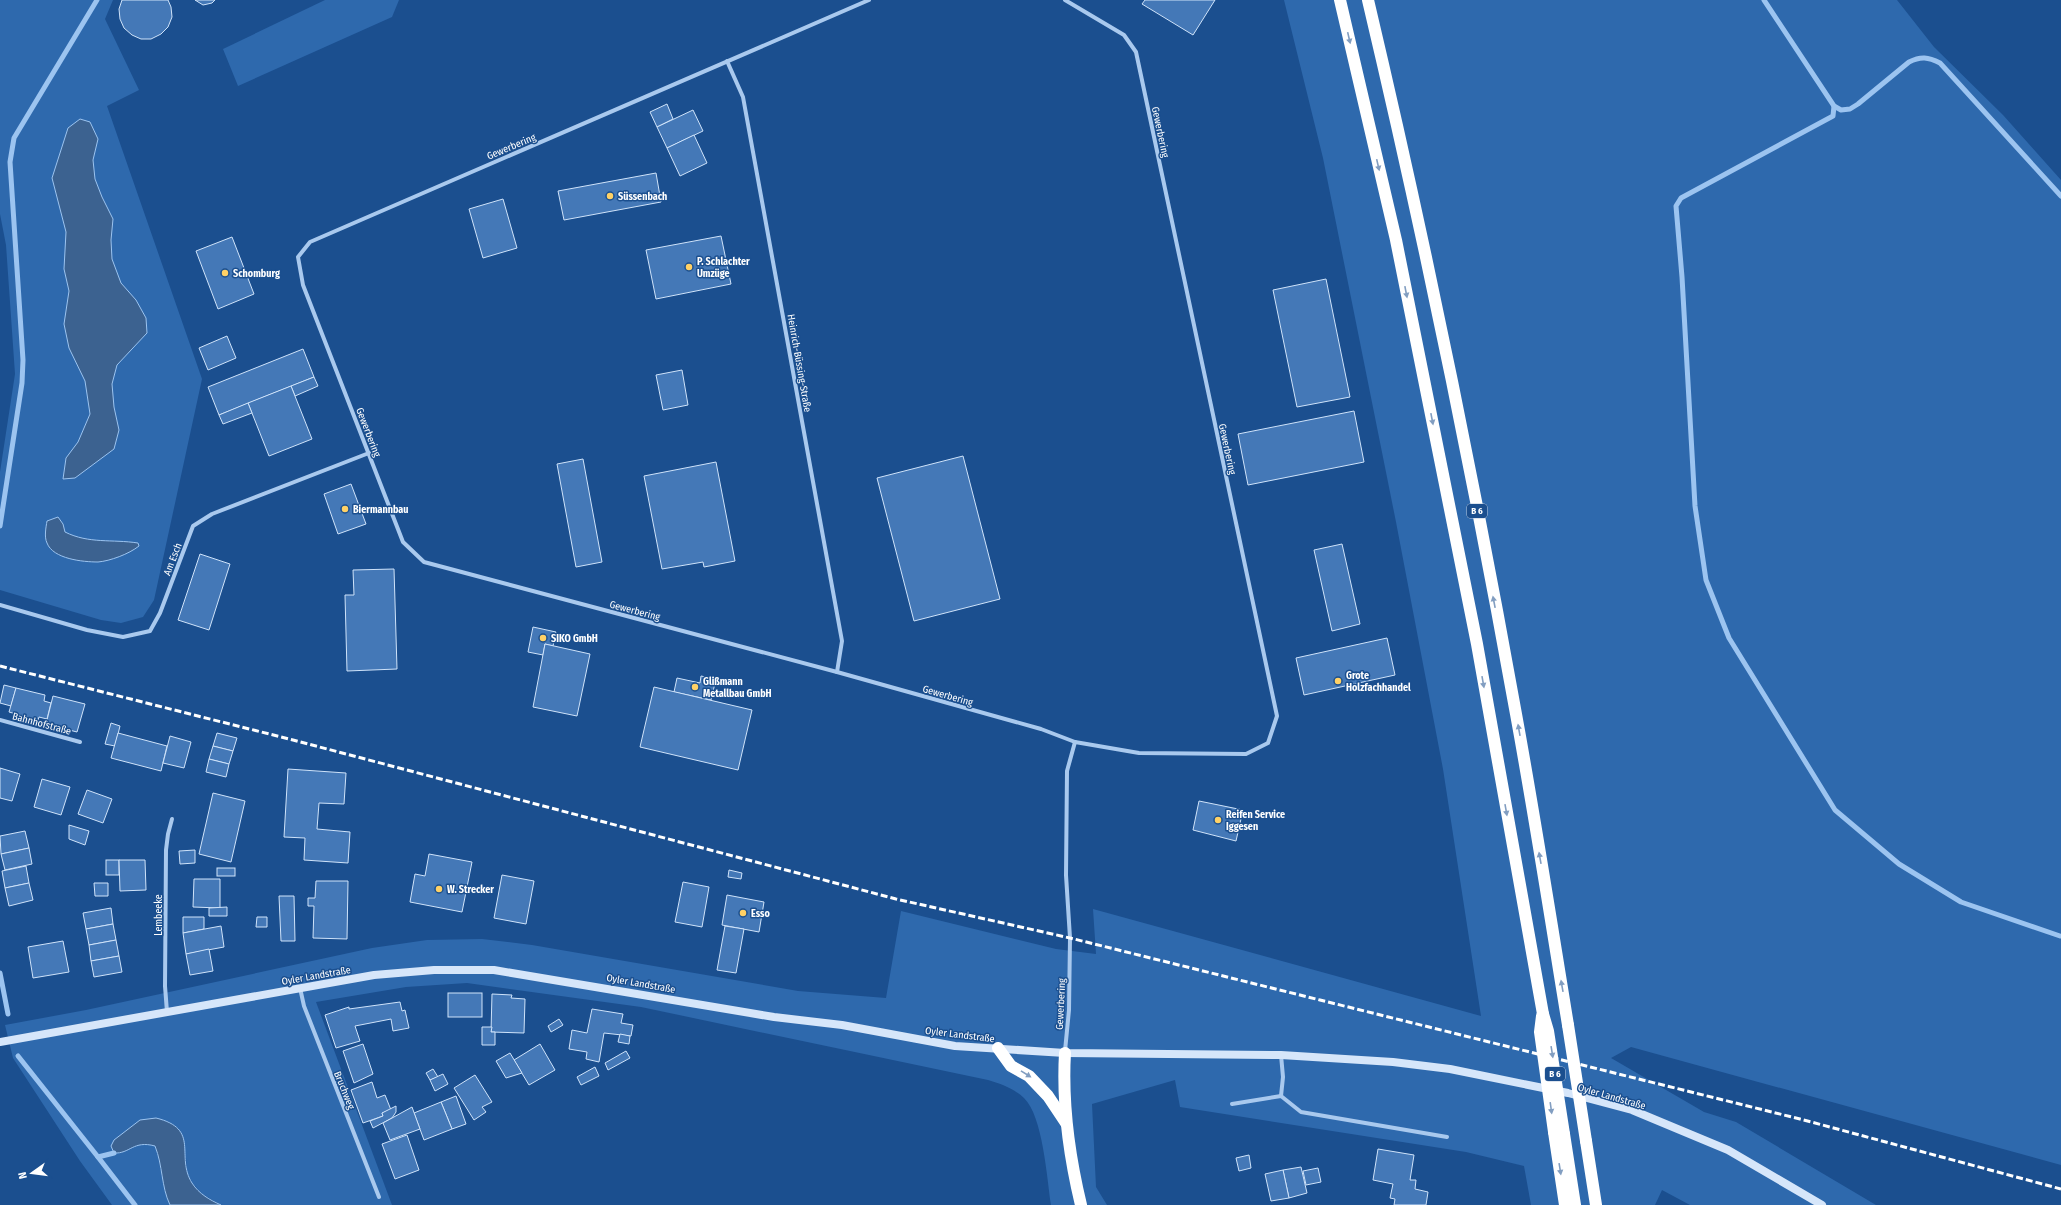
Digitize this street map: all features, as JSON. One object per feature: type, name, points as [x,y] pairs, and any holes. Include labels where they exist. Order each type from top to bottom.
[{"type":"highway","name":"B 6","points":[[1340,0],[1396,240],[1474,628],[1543,1014],[1548,1031],[1559,1133],[1575,1205]]},
{"type":"highway","name":"B 6","points":[[1368,0],[1421,237],[1469,468],[1516,714],[1568,1025],[1596,1205]]},
{"type":"highway","points":[[998,1048],[1011,1066],[1030,1076],[1048,1096],[1067,1124]]},
{"type":"highway","points":[[1065,1053],[1063,1087],[1071,1162],[1082,1205]]},
{"type":"highway","points":[[1559,1133],[1565,1205]]},
{"type":"main road","name":"Oyler Landstraße","points":[[0,1042],[374,975],[434,970],[494,970],[774,1017],[842,1025],[955,1046],[1065,1053],[1281,1055],[1393,1062],[1450,1069],[1568,1093],[1632,1110],[1728,1150],[1822,1205]]},
{"type":"street","name":"Gewerbering","points":[[870,0],[727,60],[310,242],[298,257],[303,284],[403,542],[424,562],[837,672],[1041,729],[1075,742],[1139,753],[1246,754],[1268,743],[1276,716],[1136,52],[1124,35],[1065,0]]},
{"type":"street","name":"Heinrich-Büssing-Straße","points":[[727,60],[743,97],[842,641],[837,672]]},
{"type":"street","name":"Am Esch","points":[[0,605],[88,630],[123,637],[150,631],[160,613],[193,526],[212,514],[369,453]]},
{"type":"street","name":"Bahnhofstraße","points":[[0,720],[80,742]]},
{"type":"street","name":"Gewerbering","points":[[1065,1053],[1069,1010],[1070,938],[1066,875],[1068,771],[1075,742]]},
{"type":"street","name":"Lembeeke","points":[[167,1012],[165,986],[166,850],[172,819]]},
{"type":"street","name":"Bruchweg","points":[[300,988],[304,1006],[379,1197]]},
{"type":"street","points":[[1281,1055],[1283,1076],[1281,1096]]},
{"type":"street","points":[[1232,1104],[1281,1096],[1301,1112],[1447,1137]]},
{"type":"shaded area","points":[[0,0],[113,0],[105,19],[139,90],[107,106],[202,379],[154,600],[143,617],[121,623],[101,620],[0,590],[0,472],[15,374],[6,245],[0,214]]},
{"type":"shaded area","points":[[325,0],[399,0],[392,17],[238,86],[223,49]]},
{"type":"shaded area","points":[[1284,0],[1897,0],[1934,47],[2003,115],[2061,180],[2061,1165],[1631,1047],[1611,1058],[1704,1112],[1736,1122],[1876,1205],[1690,1205],[1662,1190],[1655,1205],[1531,1205],[1524,1166],[1466,1152],[1180,1107],[1175,1080],[1092,1104],[1096,1187],[1107,1205],[1051,1205],[1046,1164],[1036,1119],[1024,1098],[1002,1085],[988,1080],[641,1007],[467,983],[406,987],[316,1002],[392,1205],[221,1205],[202,1194],[192,1183],[187,1173],[186,1158],[168,1121],[120,1153],[143,1143],[155,1146],[165,1191],[170,1205],[112,1205],[80,1161],[13,1058],[5,1025],[86,1010],[372,948],[427,940],[482,939],[532,945],[798,991],[886,998],[901,911],[1056,949],[1096,954],[1093,909],[1481,1016],[1443,769],[1396,522],[1323,158]]},
{"type":"shaded area","points":[[80,119],[90,122],[98,139],[93,160],[95,179],[113,219],[111,240],[112,259],[121,283],[136,300],[146,318],[147,333],[117,365],[112,384],[114,407],[119,430],[114,449],[75,478],[63,479],[66,458],[78,442],[90,414],[85,381],[69,348],[64,324],[69,291],[64,269],[66,232],[52,178],[68,128]]},
{"type":"shaded area","points":[[58,517],[63,524],[65,532],[74,536],[92,540],[138,543],[139,546],[119,557],[98,562],[77,560],[62,556],[55,553],[50,548],[46,538],[47,521]]},
{"type":"shaded area","points":[[156,1118],[170,1123],[178,1129],[183,1136],[187,1173],[192,1183],[205,1196],[221,1205],[170,1205],[165,1191],[158,1153],[155,1146],[142,1145],[119,1153],[114,1153],[111,1146],[114,1140],[140,1120]]},
{"type":"building","points":[[122,0],[168,0],[171,7],[172,17],[168,27],[161,34],[151,39],[141,39],[132,35],[124,28],[120,19],[119,9]]},
{"type":"building","points":[[195,0],[215,0],[212,3],[203,5]]},
{"type":"building","points":[[1145,0],[1215,0],[1193,35],[1142,4]]},
{"type":"building","points":[[667,104],[673,119],[657,127],[650,112]]},
{"type":"building","points":[[693,110],[703,131],[667,148],[657,127]]},
{"type":"building","points":[[694,135],[707,163],[680,176],[667,148]]},
{"type":"building","name":"Süssenbach","points":[[656,173],[661,202],[564,220],[558,191]]},
{"type":"building","points":[[503,199],[517,248],[483,258],[469,209]]},
{"type":"building","name":"P. Schlachter Umzüge","points":[[721,236],[731,284],[656,299],[646,250]]},
{"type":"building","name":"Schomburg","points":[[232,237],[254,294],[218,309],[196,251]]},
{"type":"building","points":[[1326,279],[1350,397],[1297,407],[1273,290]]},
{"type":"building","points":[[227,336],[236,358],[208,370],[199,348]]},
{"type":"building","points":[[303,349],[314,377],[219,415],[208,387]]},
{"type":"building","points":[[682,370],[688,405],[663,410],[656,375]]},
{"type":"building","points":[[314,377],[318,386],[295,396],[291,386]]},
{"type":"building","points":[[291,386],[312,439],[269,456],[248,403]]},
{"type":"building","points":[[248,403],[252,413],[223,424],[219,415]]},
{"type":"building","points":[[1354,411],[1364,462],[1248,485],[1238,434]]},
{"type":"building","points":[[963,456],[1000,599],[914,621],[877,478]]},
{"type":"building","points":[[583,459],[602,562],[576,567],[557,464]]},
{"type":"building","points":[[716,462],[735,561],[704,567],[703,562],[662,569],[644,476]]},
{"type":"building","name":"Biermannbau","points":[[351,484],[366,524],[338,534],[324,494]]},
{"type":"building","points":[[1342,544],[1360,624],[1332,631],[1314,550]]},
{"type":"building","points":[[200,554],[230,564],[209,630],[178,620]]},
{"type":"building","points":[[394,569],[397,669],[347,671],[345,595],[354,595],[353,570]]},
{"type":"building","name":"SIKO GmbH","points":[[533,627],[556,632],[553,646],[545,644],[543,655],[528,652]]},
{"type":"building","points":[[1387,638],[1395,675],[1304,695],[1296,658]]},
{"type":"building","points":[[545,644],[590,654],[577,716],[533,707]]},
{"type":"building","name":"Glißmann Metallbau GmbH","points":[[701,676],[716,679],[711,700],[674,692],[677,678],[700,683]]},
{"type":"building","points":[[4,685],[16,688],[11,706],[0,703]]},
{"type":"building","points":[[654,687],[752,710],[738,770],[640,747]]},
{"type":"building","points":[[16,688],[45,695],[44,701],[51,703],[47,719],[39,717],[38,720],[9,712]]},
{"type":"building","points":[[53,696],[85,704],[77,732],[46,724]]},
{"type":"building","points":[[111,723],[120,726],[115,746],[105,744]]},
{"type":"building","points":[[118,733],[167,746],[161,771],[111,758]]},
{"type":"building","points":[[217,733],[237,738],[233,751],[213,746]]},
{"type":"building","points":[[170,736],[191,742],[184,768],[163,763]]},
{"type":"building","points":[[213,746],[233,751],[229,764],[209,759]]},
{"type":"building","points":[[209,759],[229,764],[226,777],[206,772]]},
{"type":"building","points":[[0,768],[20,774],[12,801],[0,798]]},
{"type":"building","points":[[288,769],[346,773],[344,804],[319,803],[317,829],[350,832],[348,863],[304,860],[305,838],[284,837]]},
{"type":"building","points":[[42,779],[70,787],[61,815],[34,807]]},
{"type":"building","points":[[87,790],[112,799],[103,823],[78,814]]},
{"type":"building","points":[[213,793],[245,801],[231,862],[199,854]]},
{"type":"building","name":"Reifen Service Iggesen","points":[[1199,801],[1243,810],[1236,841],[1193,830]]},
{"type":"building","points":[[69,825],[89,831],[85,845],[69,839]]},
{"type":"building","points":[[25,831],[29,848],[1,854],[0,836]]},
{"type":"building","points":[[29,848],[32,864],[5,870],[1,854]]},
{"type":"building","points":[[195,850],[195,863],[180,864],[179,851]]},
{"type":"building","name":"W. Strecker","points":[[429,854],[472,862],[462,912],[410,902],[415,874],[425,876]]},
{"type":"building","points":[[106,860],[119,860],[119,875],[106,875]]},
{"type":"building","points":[[119,860],[145,860],[146,890],[120,891]]},
{"type":"building","points":[[26,866],[29,883],[5,888],[2,871]]},
{"type":"building","points":[[217,868],[235,868],[235,876],[217,876]]},
{"type":"building","points":[[729,870],[742,873],[741,879],[728,877]]},
{"type":"building","points":[[502,875],[534,881],[526,924],[494,918]]},
{"type":"building","points":[[194,879],[220,879],[220,908],[193,907]]},
{"type":"building","points":[[316,881],[348,881],[347,939],[313,938],[314,906],[308,906],[308,898],[315,898]]},
{"type":"building","points":[[683,882],[709,887],[702,927],[675,922]]},
{"type":"building","points":[[29,883],[33,900],[9,906],[5,888]]},
{"type":"building","points":[[94,883],[108,883],[108,896],[95,896]]},
{"type":"building","name":"Esso","points":[[727,895],[764,902],[759,932],[722,925]]},
{"type":"building","points":[[279,896],[294,896],[295,941],[281,941]]},
{"type":"building","points":[[227,907],[227,916],[209,916],[209,908]]},
{"type":"building","points":[[111,908],[113,924],[86,929],[83,913]]},
{"type":"building","points":[[183,917],[204,917],[204,929],[183,933]]},
{"type":"building","points":[[257,917],[267,917],[267,927],[256,927]]},
{"type":"building","points":[[113,924],[116,940],[89,945],[86,929]]},
{"type":"building","points":[[221,926],[224,947],[186,954],[183,933]]},
{"type":"building","points":[[725,926],[744,929],[736,973],[717,970]]},
{"type":"building","points":[[116,940],[119,956],[91,961],[89,945]]},
{"type":"building","points":[[63,941],[69,972],[33,978],[28,947]]},
{"type":"building","points":[[209,949],[213,971],[190,975],[186,954]]},
{"type":"building","points":[[119,956],[122,972],[94,977],[91,961]]},
{"type":"building","points":[[448,993],[482,993],[482,1017],[448,1017]]},
{"type":"building","points":[[492,994],[512,995],[511,998],[525,999],[524,1033],[491,1032]]},
{"type":"building","points":[[400,1002],[402,1011],[405,1010],[409,1028],[393,1031],[391,1019],[355,1026],[360,1041],[336,1048],[325,1015],[349,1007],[349,1009]]},
{"type":"building","points":[[592,1009],[623,1014],[621,1023],[633,1025],[631,1036],[604,1033],[599,1062],[586,1059],[587,1052],[569,1049],[572,1030],[587,1033]]},
{"type":"building","points":[[559,1019],[563,1025],[551,1032],[548,1026]]},
{"type":"building","points":[[482,1027],[492,1027],[491,1032],[495,1032],[495,1045],[482,1045]]},
{"type":"building","points":[[620,1034],[630,1036],[629,1044],[618,1042]]},
{"type":"building","points":[[363,1044],[373,1074],[354,1083],[343,1051]]},
{"type":"building","points":[[540,1044],[555,1070],[529,1085],[514,1060]]},
{"type":"building","points":[[626,1051],[630,1058],[608,1070],[605,1063]]},
{"type":"building","points":[[510,1053],[522,1073],[506,1078],[496,1061]]},
{"type":"building","points":[[595,1067],[599,1076],[581,1085],[577,1077]]},
{"type":"building","points":[[433,1069],[438,1077],[430,1080],[426,1073]]},
{"type":"building","points":[[443,1074],[448,1084],[435,1091],[430,1080]]},
{"type":"building","points":[[475,1075],[492,1102],[482,1107],[486,1112],[474,1120],[454,1088]]},
{"type":"building","points":[[372,1082],[377,1098],[385,1095],[391,1110],[382,1113],[383,1116],[363,1123],[351,1090]]},
{"type":"building","points":[[456,1096],[466,1124],[452,1129],[441,1102]]},
{"type":"building","points":[[441,1102],[452,1129],[424,1140],[414,1113]]},
{"type":"building","points":[[396,1106],[396,1112],[392,1118],[373,1128],[370,1121],[383,1116],[382,1113]]},
{"type":"building","points":[[412,1107],[420,1129],[390,1140],[383,1123]]},
{"type":"building","points":[[407,1135],[419,1170],[395,1179],[382,1144]]},
{"type":"building","points":[[1378,1149],[1414,1155],[1410,1180],[1416,1180],[1415,1189],[1428,1192],[1426,1205],[1394,1205],[1395,1199],[1390,1198],[1393,1184],[1373,1180]]},
{"type":"building","points":[[1249,1155],[1251,1168],[1239,1171],[1236,1158]]},
{"type":"building","points":[[1301,1167],[1307,1193],[1289,1198],[1283,1170]]},
{"type":"building","points":[[1318,1168],[1321,1182],[1306,1185],[1303,1171]]},
{"type":"building","points":[[1283,1170],[1289,1198],[1271,1201],[1265,1174]]},
{"type":"waterway","points":[[0,526],[22,383],[23,360],[10,162],[14,138],[97,0]]},
{"type":"waterway","points":[[1764,0],[1834,106],[1841,110],[1850,109],[1913,60],[1928,58],[1936,61],[1940,63],[2061,196]]},
{"type":"waterway","points":[[1834,106],[1833,116],[1681,198],[1676,206],[1682,277],[1695,506],[1706,580],[1729,638],[1835,810],[1899,864],[1961,902],[2060,936]]},
{"type":"waterway","points":[[0,973],[8,1014]]},
{"type":"waterway","points":[[18,1056],[98,1157],[114,1153]]},
{"type":"waterway","points":[[98,1157],[135,1205]]},
{"type":"railway","points":[[0,666],[293,740],[896,899],[1070,938],[1800,1119],[2061,1189]]},
{"type":"place","name":"Süssenbach","points":[[610,196]]},
{"type":"place","name":"P. Schlachter Umzüge","points":[[689,267]]},
{"type":"place","name":"Schomburg","points":[[225,273]]},
{"type":"place","name":"Biermannbau","points":[[345,509]]},
{"type":"place","name":"SIKO GmbH","points":[[543,638]]},
{"type":"place","name":"Grote Holzfachhandel","points":[[1338,681]]},
{"type":"place","name":"Glißmann Metallbau GmbH","points":[[695,687]]},
{"type":"place","name":"Reifen Service Iggesen","points":[[1218,820]]},
{"type":"place","name":"W. Strecker","points":[[439,889]]},
{"type":"place","name":"Esso","points":[[743,913]]}]
